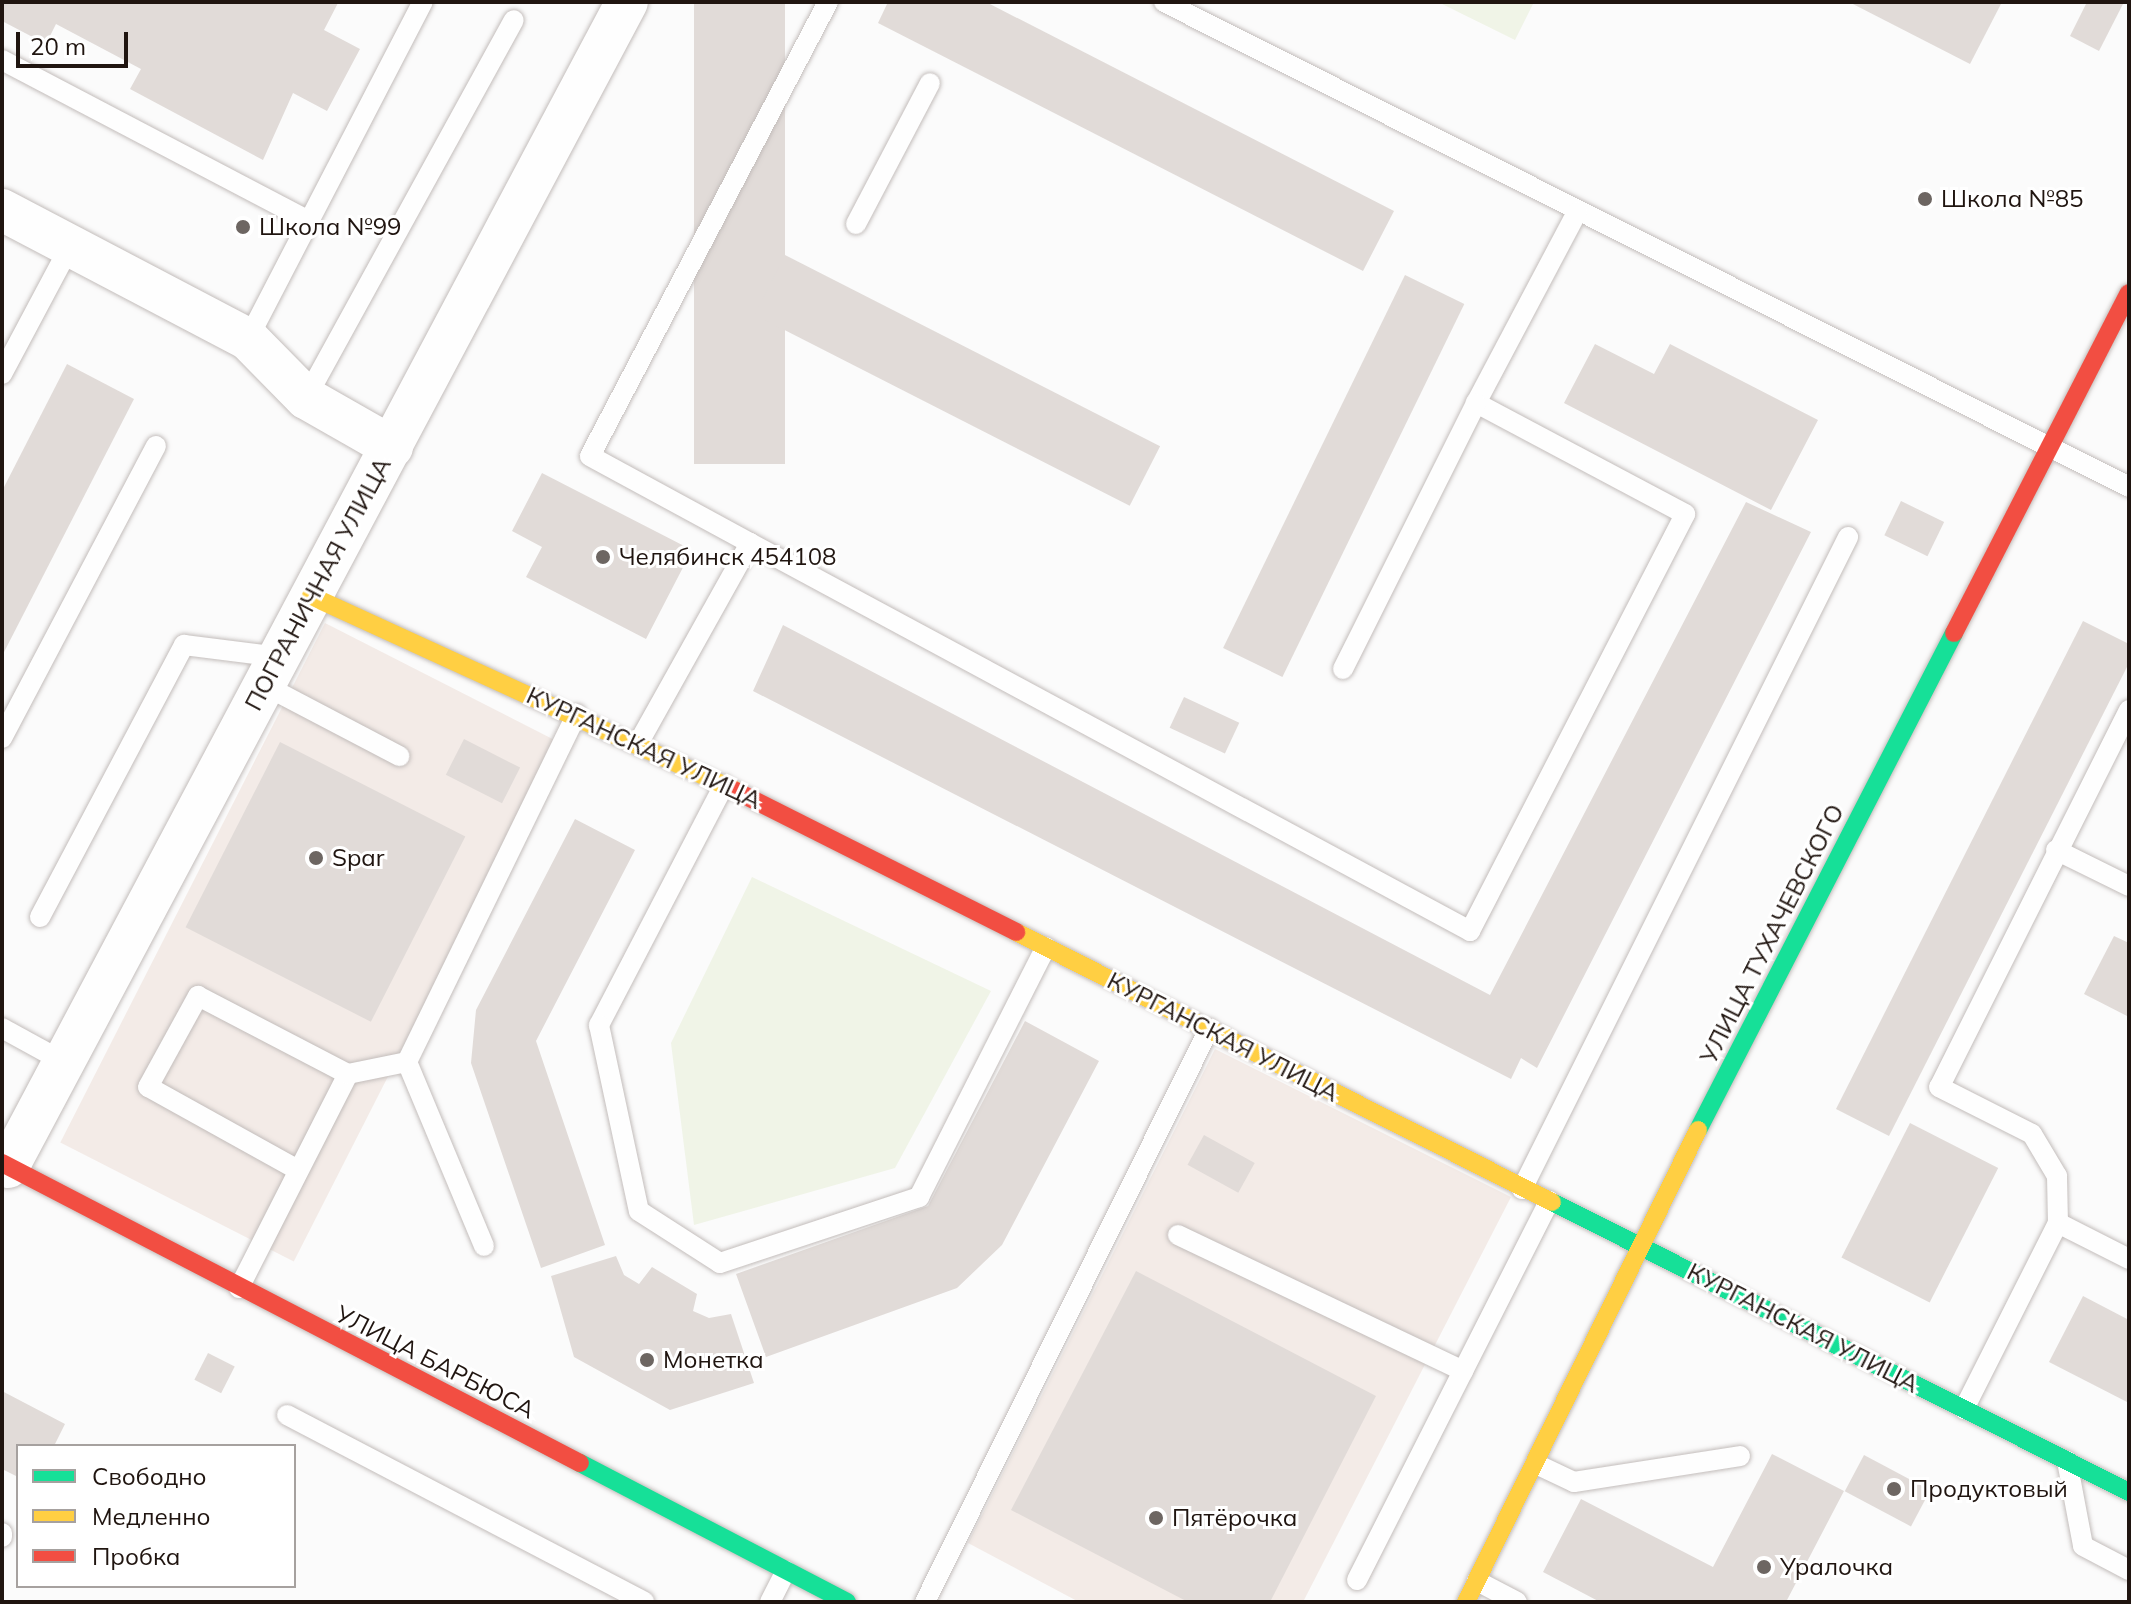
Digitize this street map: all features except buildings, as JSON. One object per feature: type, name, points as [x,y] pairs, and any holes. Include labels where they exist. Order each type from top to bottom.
[{"type":"street","name":"ПОГРАНИЧНАЯ УЛИЦА","points":[[5,1165],[64,1062],[627,2]]},
{"type":"street","points":[[2,210],[248,339],[306,398],[392,447]]},
{"type":"street","name":"УЛИЦА ТУХАЧЕВСКОГО","points":[[1466,1602],[1536,1464],[1639,1245],[2129,293]]},
{"type":"street","name":"КУРГАНСКАЯ УЛИЦА","points":[[311,596],[639,742],[2129,1492]]},
{"type":"street","name":"УЛИЦА БАРБЮСА","points":[[5,1165],[847,1602]]},
{"type":"lane","points":[[248,339],[423,2]]},
{"type":"lane","points":[[828,2],[590,456],[1470,931],[1685,514],[1476,403]]},
{"type":"lane","points":[[1164,2],[2129,487]]},
{"type":"lane","points":[[306,398],[514,20]]},
{"type":"lane","points":[[2,60],[309,221]]},
{"type":"lane","points":[[856,224],[930,83]]},
{"type":"lane","points":[[1343,669],[1476,403],[1577,212]]},
{"type":"lane","points":[[2,374],[70,246]]},
{"type":"lane","points":[[2,738],[156,446]]},
{"type":"lane","points":[[1522,1189],[1848,537]]},
{"type":"lane","points":[[639,742],[750,543]]},
{"type":"lane","points":[[40,917],[184,645],[272,671],[399,756]]},
{"type":"lane","points":[[1964,1409],[2058,1223],[2057,1176],[2032,1134],[1939,1087],[2129,710]]},
{"type":"lane","points":[[484,1246],[407,1062],[577,714]]},
{"type":"lane","points":[[724,785],[599,1025],[639,1211],[720,1263],[919,1197],[1046,947]]},
{"type":"lane","points":[[2056,850],[2129,886]]},
{"type":"lane","points":[[298,1170],[148,1087],[198,996],[348,1074],[407,1062]]},
{"type":"lane","points":[[2,1028],[64,1062]]},
{"type":"lane","points":[[925,1602],[1209,1029]]},
{"type":"lane","points":[[239,1288],[348,1074]]},
{"type":"lane","points":[[1357,1580],[1549,1201]]},
{"type":"lane","points":[[2058,1223],[2129,1259]]},
{"type":"lane","points":[[1178,1235],[1463,1371]]},
{"type":"lane","points":[[287,1415],[644,1602]]},
{"type":"lane","points":[[1536,1464],[1574,1482],[1740,1456]]},
{"type":"lane","points":[[2067,1461],[2083,1546],[2129,1570]]},
{"type":"lane","points":[[770,1602],[786,1571]]},
{"type":"lane","points":[[1477,1581],[1517,1602]]},
{"type":"shaded area","points":[[1438,2],[1534,2],[1515,40]]},
{"type":"shaded area","points":[[325,623],[558,742],[294,1261],[60,1142]]},
{"type":"shaded area","points":[[752,877],[991,991],[895,1168],[694,1225],[671,1043]]},
{"type":"shaded area","points":[[1215,1049],[1511,1197],[1303,1602],[1079,1602],[968,1543]]},
{"type":"traffic: fast","points":[[1698,1130],[1954,633]]},
{"type":"traffic: fast","points":[[1552,1202],[2129,1492]]},
{"type":"traffic: fast","points":[[580,1463],[847,1602]]},
{"type":"traffic: slow","points":[[311,596],[734,790]]},
{"type":"traffic: slow","points":[[1016,932],[1552,1202]]},
{"type":"traffic: slow","points":[[1466,1602],[1698,1130]]},
{"type":"traffic: jam","points":[[1954,633],[2129,293]]},
{"type":"traffic: jam","points":[[734,790],[1016,932]]},
{"type":"traffic: jam","points":[[2,1163],[580,1463]]},
{"type":"place","name":"Школа №85","points":[[1925,199]]},
{"type":"place","name":"Школа №99","points":[[243,227]]},
{"type":"place","name":"Челябинск 454108","points":[[603,557]]},
{"type":"place","name":"Spar","points":[[316,858]]},
{"type":"place","name":"Монетка","points":[[647,1360]]},
{"type":"place","name":"Продуктовый","points":[[1894,1489]]},
{"type":"place","name":"Пятёрочка","points":[[1156,1518]]},
{"type":"place","name":"Уралочка","points":[[1764,1567]]}]
